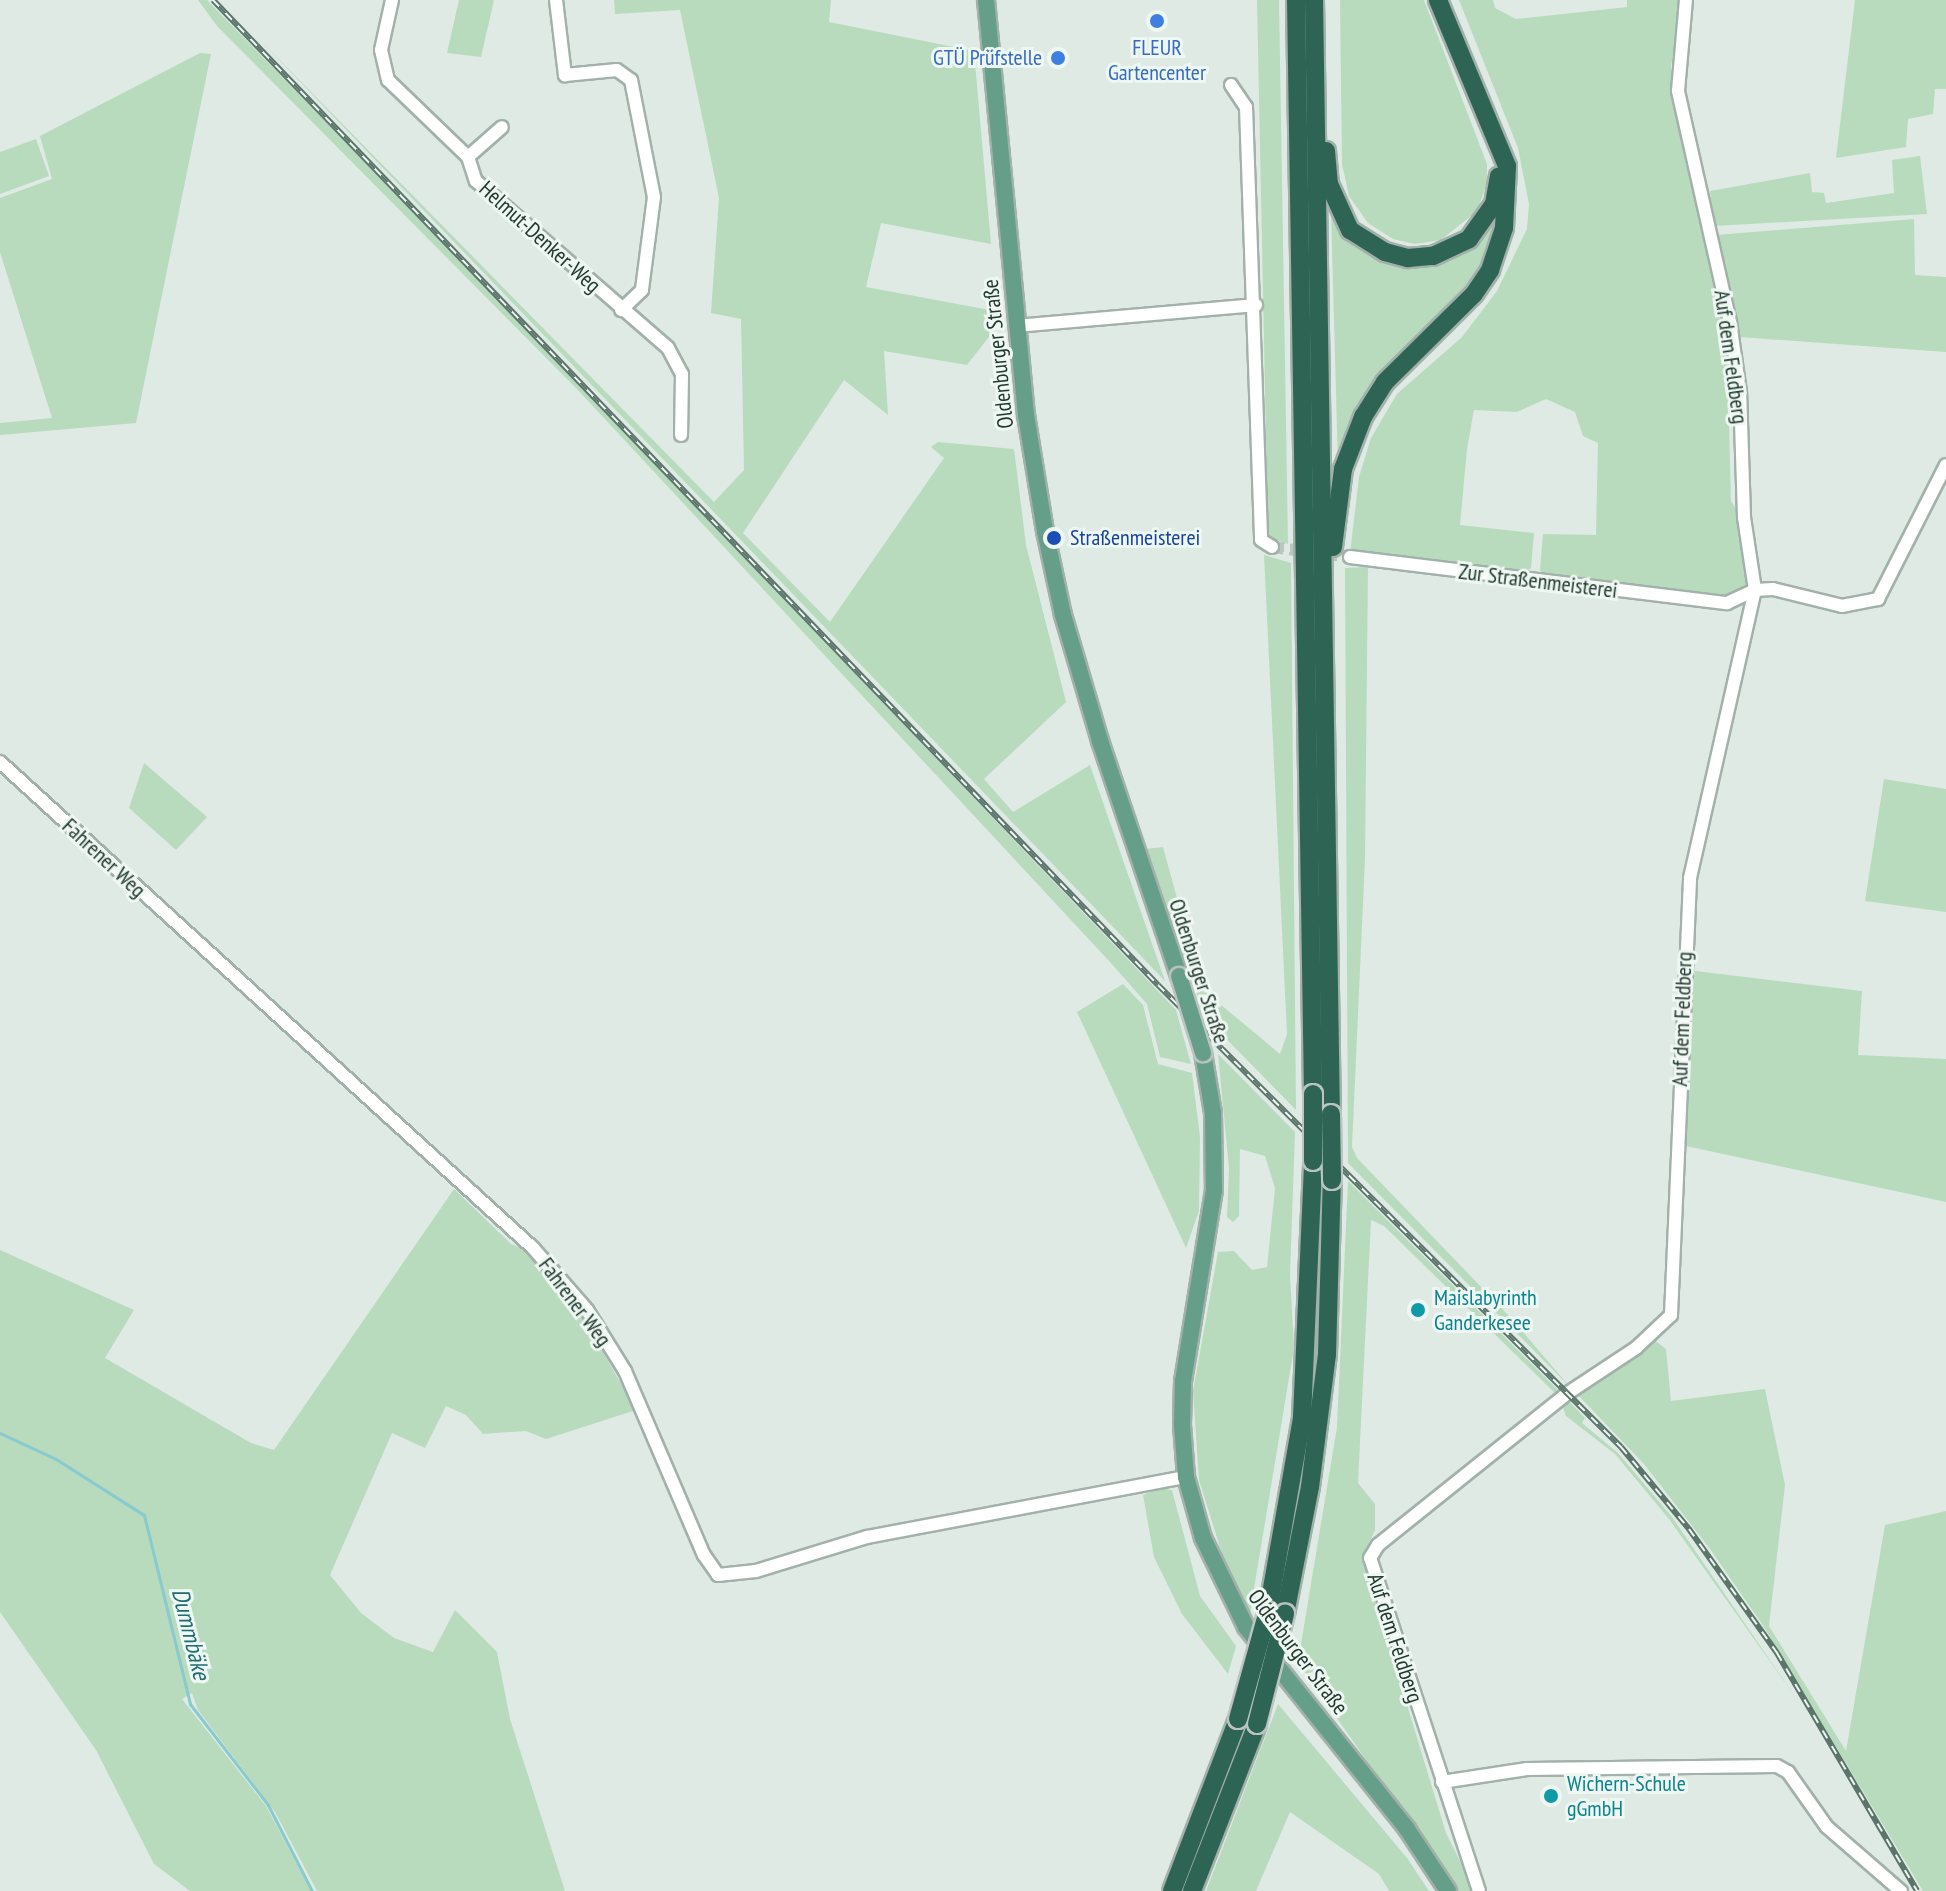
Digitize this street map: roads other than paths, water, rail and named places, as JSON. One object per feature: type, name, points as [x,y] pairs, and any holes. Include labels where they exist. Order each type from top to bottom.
[{"type":"highway","points":[[1172,1891],[1277,1613],[1302,1418],[1313,1094],[1296,0]]},
{"type":"highway","points":[[1192,1891],[1257,1724],[1326,1369],[1332,1180],[1314,0]]},
{"type":"highway","points":[[1323,581],[1333,551],[1343,469],[1363,417],[1385,382],[1474,294],[1499,249],[1509,186],[1499,142],[1438,0]]},
{"type":"highway","points":[[1314,79],[1324,101],[1329,184],[1340,216],[1364,242],[1385,252],[1433,256],[1469,239],[1483,224],[1498,192],[1499,142]]},
{"type":"main road","name":"Oldenburger Straße","points":[[986,0],[1026,415],[1063,615],[1203,1053],[1216,1156],[1210,1235],[1183,1381],[1186,1477],[1203,1538],[1246,1627],[1407,1829],[1448,1891]]},
{"type":"main road","points":[[988,22],[993,0]]},
{"type":"street","name":"Helmut-Denker-Weg","points":[[392,0],[381,50],[388,80],[468,157],[476,181],[668,348],[682,374],[681,435]]},
{"type":"street","name":"Helmut-Denker-Weg","points":[[556,0],[565,75],[617,70],[631,80],[654,197],[642,290],[621,310]]},
{"type":"street","name":"Auf dem Feldberg","points":[[1479,1891],[1370,1558],[1378,1545],[1568,1393],[1636,1348],[1671,1315],[1690,878],[1755,590],[1744,517],[1740,392],[1732,336],[1678,91],[1686,0]]},
{"type":"street","points":[[1231,85],[1246,107],[1256,305],[1261,540],[1272,547]]},
{"type":"street","name":"Helmut-Denker-Weg","points":[[468,157],[502,127]]},
{"type":"street","points":[[1016,326],[1256,305]]},
{"type":"street","points":[[1748,621],[1727,603],[1755,590],[1842,606],[1878,599],[1946,465]]},
{"type":"street","name":"Zur Straßenmeisterei","points":[[1350,557],[1727,603]]},
{"type":"street","name":"Fahrener Weg","points":[[0,762],[533,1248],[587,1310],[625,1371],[704,1555],[718,1575],[756,1571],[867,1537],[1186,1477]]},
{"type":"street","points":[[1442,1782],[1527,1769],[1777,1766],[1788,1772],[1827,1827],[1901,1891]]},
{"type":"waterway","name":"Dummbäke","points":[[0,1433],[56,1459],[144,1515],[190,1704],[268,1805],[312,1891]]},
{"type":"tunnel","points":[[1272,547],[1350,557]]},
{"type":"railway","points":[[213,0],[1158,985],[1621,1447],[1689,1529],[1777,1653],[1917,1891]]},
{"type":"place","name":"FLEUR Gartencenter","points":[[1157,21]]},
{"type":"place","name":"GTÜ Prüfstelle","points":[[1058,58]]},
{"type":"place","name":"Straßenmeisterei","points":[[1054,538]]},
{"type":"place","name":"Maislabyrinth Ganderkesee","points":[[1418,1310]]},
{"type":"place","name":"Wichern-Schule gGmbH","points":[[1551,1796]]}]
